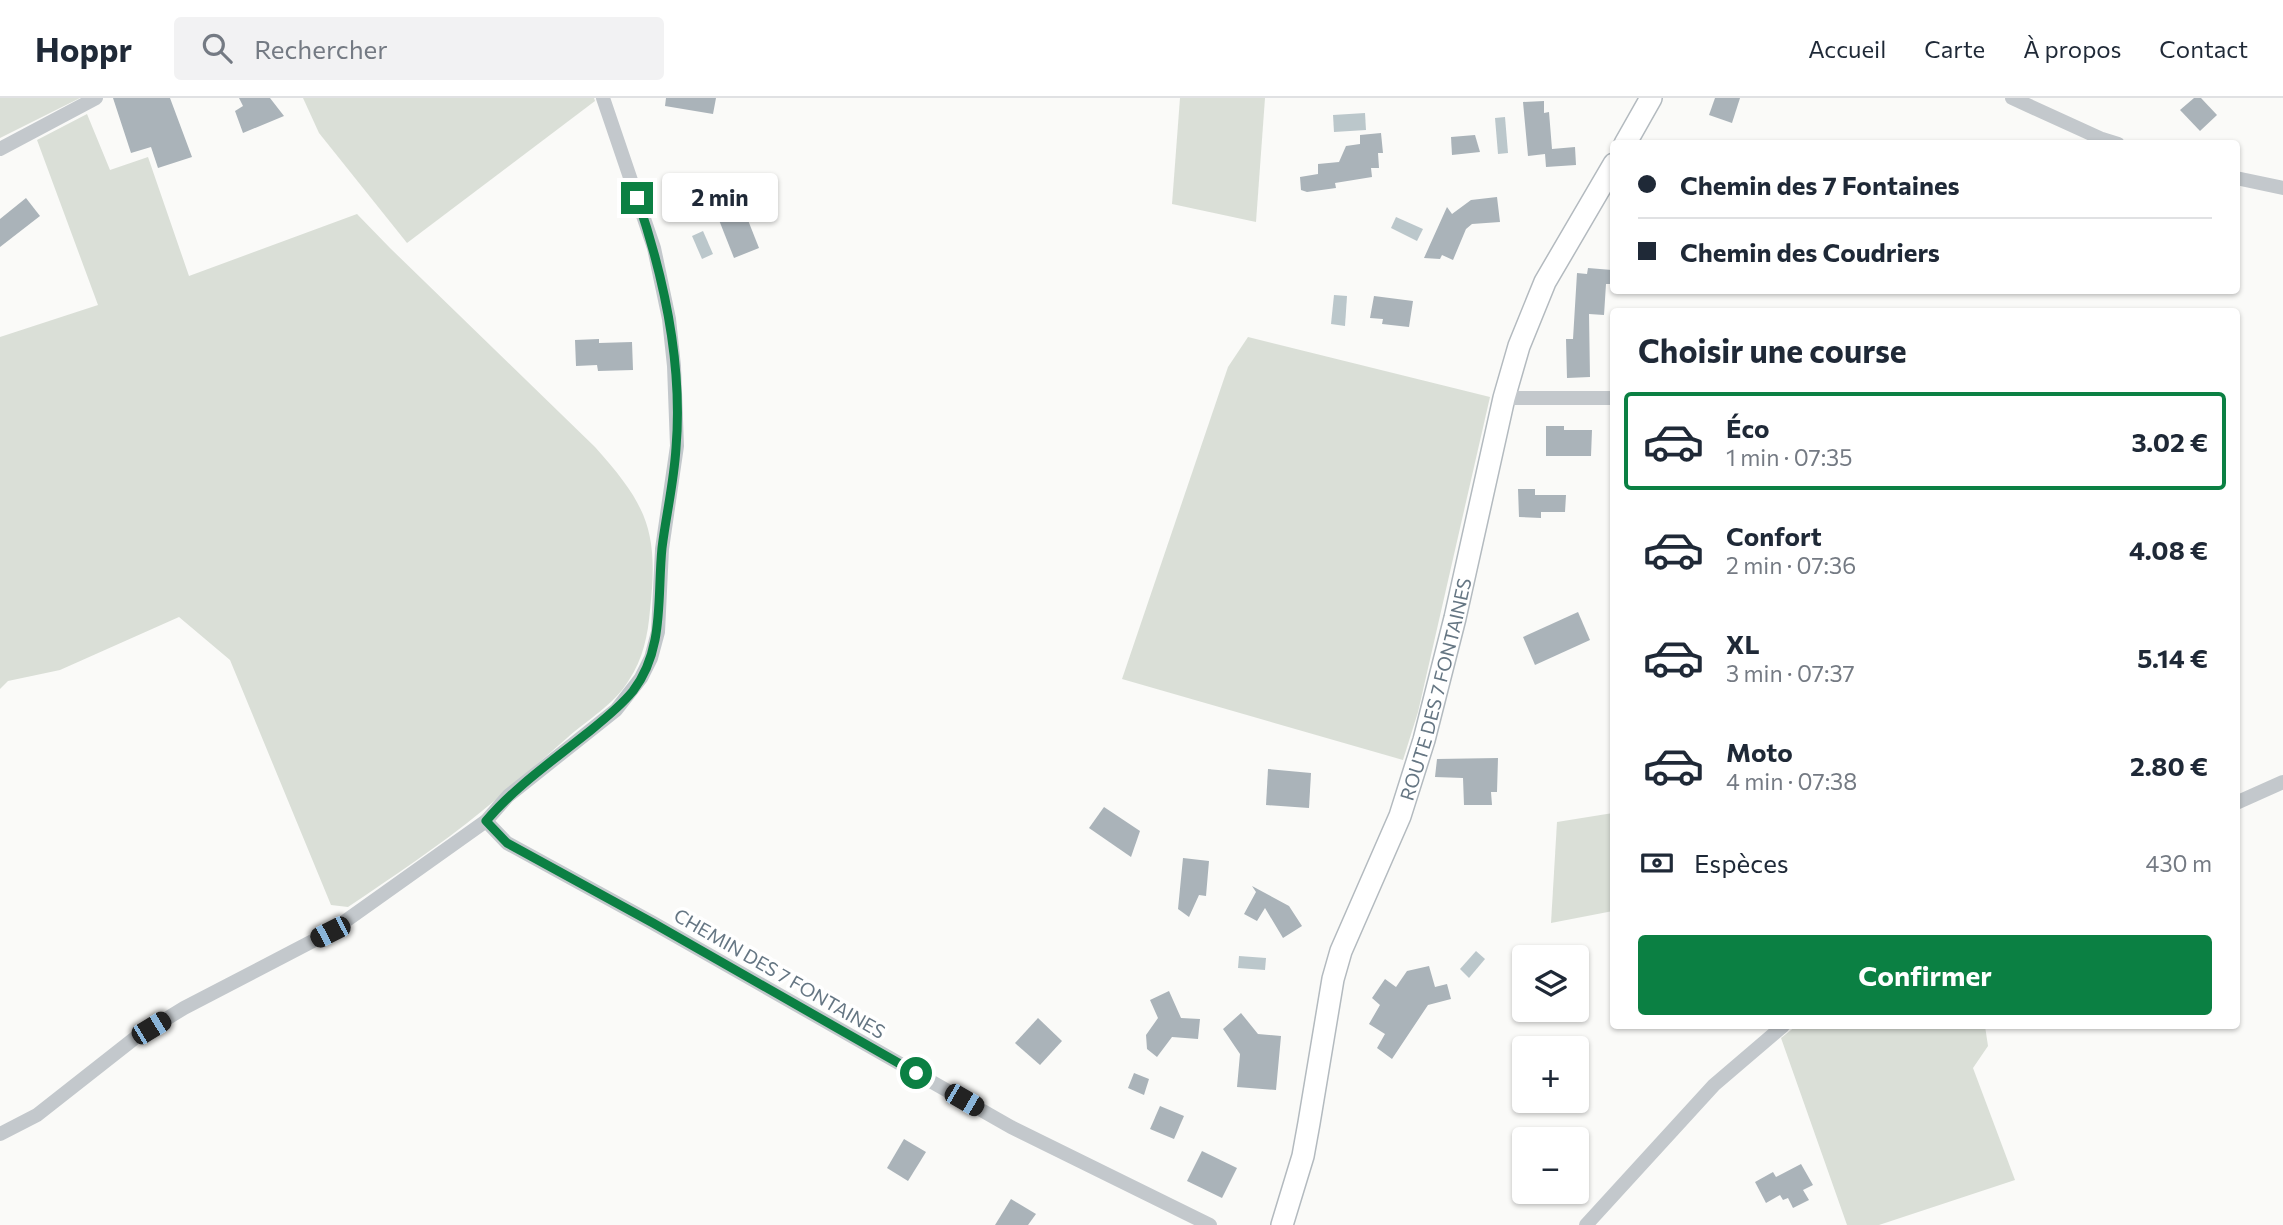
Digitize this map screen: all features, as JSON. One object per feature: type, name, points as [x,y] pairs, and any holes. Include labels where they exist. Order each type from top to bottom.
[{"type":"street","points":[[0,149],[96,98]]},
{"type":"street","points":[[0,1134],[37,1115],[135,1038],[184,1008],[330,932],[486,821],[508,796],[615,710],[633,691],[651,658],[658,632],[662,549],[677,446],[674,366],[669,318],[654,248],[603,98]]},
{"type":"street","points":[[1627,140],[1651,98]]},
{"type":"street","points":[[2012,98],[2105,140]]},
{"type":"street","name":"ROUTE DES 7 FONTAINES","points":[[1282,1225],[1303,1156],[1333,979],[1341,951],[1400,816],[1424,740],[1455,618],[1504,398],[1519,346],[1545,282],[1610,171]]},
{"type":"street","points":[[2240,179],[2283,188]]},
{"type":"street","points":[[1504,398],[1610,398]]},
{"type":"street","points":[[2240,801],[2283,782]]},
{"type":"street","name":"CHEMIN DES 7 FONTAINES","points":[[486,821],[507,843],[1011,1127],[1210,1225]]},
{"type":"street","points":[[1586,1225],[1714,1085],[1779,1029]]},
{"type":"shaded area","points":[[0,98],[80,98],[0,138]]},
{"type":"shaded area","points":[[303,98],[594,98],[595,101],[407,243],[319,133]]},
{"type":"shaded area","points":[[1180,98],[1265,98],[1256,222],[1172,204]]},
{"type":"shaded area","points":[[1365,113],[1366,130],[1334,132],[1333,115]]},
{"type":"shaded area","points":[[87,114],[110,170],[148,157],[189,276],[357,214],[595,447],[627,486],[645,521],[653,559],[649,619],[641,655],[623,689],[466,824],[348,907],[331,905],[230,660],[179,617],[60,670],[8,681],[0,689],[0,337],[98,305],[37,140]]},
{"type":"shaded area","points":[[1505,117],[1508,153],[1498,154],[1495,118]]},
{"type":"shaded area","points":[[1396,217],[1423,229],[1417,241],[1391,228]]},
{"type":"shaded area","points":[[703,231],[713,254],[702,259],[692,236]]},
{"type":"shaded area","points":[[1334,295],[1347,296],[1345,326],[1331,324]]},
{"type":"shaded area","points":[[1248,337],[1490,397],[1418,712],[1403,760],[1122,679],[1228,367]]},
{"type":"shaded area","points":[[1610,813],[1610,912],[1551,923],[1557,822]]},
{"type":"shaded area","points":[[1476,951],[1485,959],[1469,978],[1460,969]]},
{"type":"shaded area","points":[[1239,956],[1266,958],[1265,970],[1238,968]]},
{"type":"shaded area","points":[[1792,1029],[1985,1029],[1988,1046],[1973,1068],[2015,1180],[1879,1225],[1847,1225],[1781,1038]]},
{"type":"building","points":[[113,98],[170,98],[192,157],[158,168],[151,147],[131,153]]},
{"type":"building","points":[[239,98],[270,98],[284,116],[243,133],[235,111],[243,106]]},
{"type":"building","points":[[666,98],[716,98],[713,114],[665,106]]},
{"type":"building","points":[[1715,98],[1740,98],[1732,123],[1709,115]]},
{"type":"building","points":[[2194,98],[2201,98],[2217,115],[2200,131],[2180,110]]},
{"type":"building","points":[[1544,101],[1544,113],[1549,112],[1552,149],[1575,147],[1576,165],[1546,167],[1545,154],[1528,156],[1523,102]]},
{"type":"building","points":[[1381,133],[1383,153],[1378,153],[1379,168],[1371,168],[1372,177],[1335,183],[1336,188],[1307,192],[1301,190],[1300,177],[1318,174],[1318,164],[1339,162],[1346,146],[1360,144],[1360,135]]},
{"type":"building","points":[[1475,135],[1480,152],[1452,155],[1451,137]]},
{"type":"building","points":[[1497,197],[1500,222],[1472,224],[1466,229],[1453,260],[1442,255],[1440,259],[1424,258],[1447,207],[1452,214],[1471,200]]},
{"type":"building","points":[[26,198],[40,216],[0,247],[0,219]]},
{"type":"building","points":[[742,205],[759,248],[734,258],[717,215]]},
{"type":"building","points":[[1588,268],[1610,270],[1610,284],[1606,284],[1604,315],[1589,314],[1590,377],[1567,378],[1566,339],[1573,339],[1577,273],[1587,274]]},
{"type":"building","points":[[1374,296],[1413,301],[1409,327],[1382,324],[1383,319],[1370,318]]},
{"type":"building","points":[[599,339],[599,343],[632,342],[633,370],[598,371],[597,365],[576,366],[575,340]]},
{"type":"building","points":[[1546,426],[1564,426],[1564,430],[1592,430],[1591,456],[1546,456]]},
{"type":"building","points":[[1518,489],[1535,489],[1535,495],[1566,495],[1565,512],[1541,512],[1541,518],[1519,517]]},
{"type":"building","points":[[1578,612],[1590,640],[1535,665],[1523,637]]},
{"type":"building","points":[[1498,758],[1497,792],[1491,792],[1492,805],[1464,805],[1463,778],[1435,777],[1437,759]]},
{"type":"building","points":[[1268,769],[1311,773],[1309,808],[1266,805]]},
{"type":"building","points":[[1104,807],[1140,831],[1131,857],[1089,828]]},
{"type":"building","points":[[1183,858],[1209,861],[1206,896],[1199,895],[1189,917],[1178,909]]},
{"type":"building","points":[[1252,886],[1289,906],[1302,926],[1283,938],[1265,908],[1257,921],[1244,914],[1256,892]]},
{"type":"building","points":[[1429,966],[1435,987],[1447,984],[1451,999],[1428,1005],[1392,1059],[1377,1048],[1385,1034],[1369,1024],[1380,1005],[1372,998],[1385,979],[1396,987],[1407,971]]},
{"type":"building","points":[[1169,991],[1181,1018],[1200,1019],[1198,1039],[1172,1037],[1157,1057],[1147,1049],[1146,1035],[1158,1018],[1150,1000]]},
{"type":"building","points":[[1241,1013],[1258,1034],[1281,1036],[1276,1090],[1237,1087],[1240,1054],[1223,1029]]},
{"type":"building","points":[[1038,1018],[1062,1041],[1040,1065],[1015,1043]]},
{"type":"building","points":[[1134,1073],[1149,1079],[1144,1095],[1128,1088]]},
{"type":"building","points":[[1160,1106],[1184,1116],[1174,1139],[1150,1129]]},
{"type":"building","points":[[904,1139],[926,1152],[908,1181],[887,1168]]},
{"type":"building","points":[[1202,1151],[1237,1168],[1222,1198],[1187,1181]]},
{"type":"building","points":[[1801,1164],[1813,1185],[1803,1190],[1809,1200],[1793,1208],[1788,1198],[1783,1200],[1780,1195],[1766,1203],[1755,1182],[1773,1172],[1776,1177]]},
{"type":"building","points":[[1011,1199],[1036,1214],[1028,1225],[995,1225]]},
{"type":"route","points":[[637,198],[654,248],[669,318],[677,412],[673,485],[662,549],[658,632],[651,658],[633,691],[615,710],[508,796],[486,821],[507,843],[916,1073]]}]
